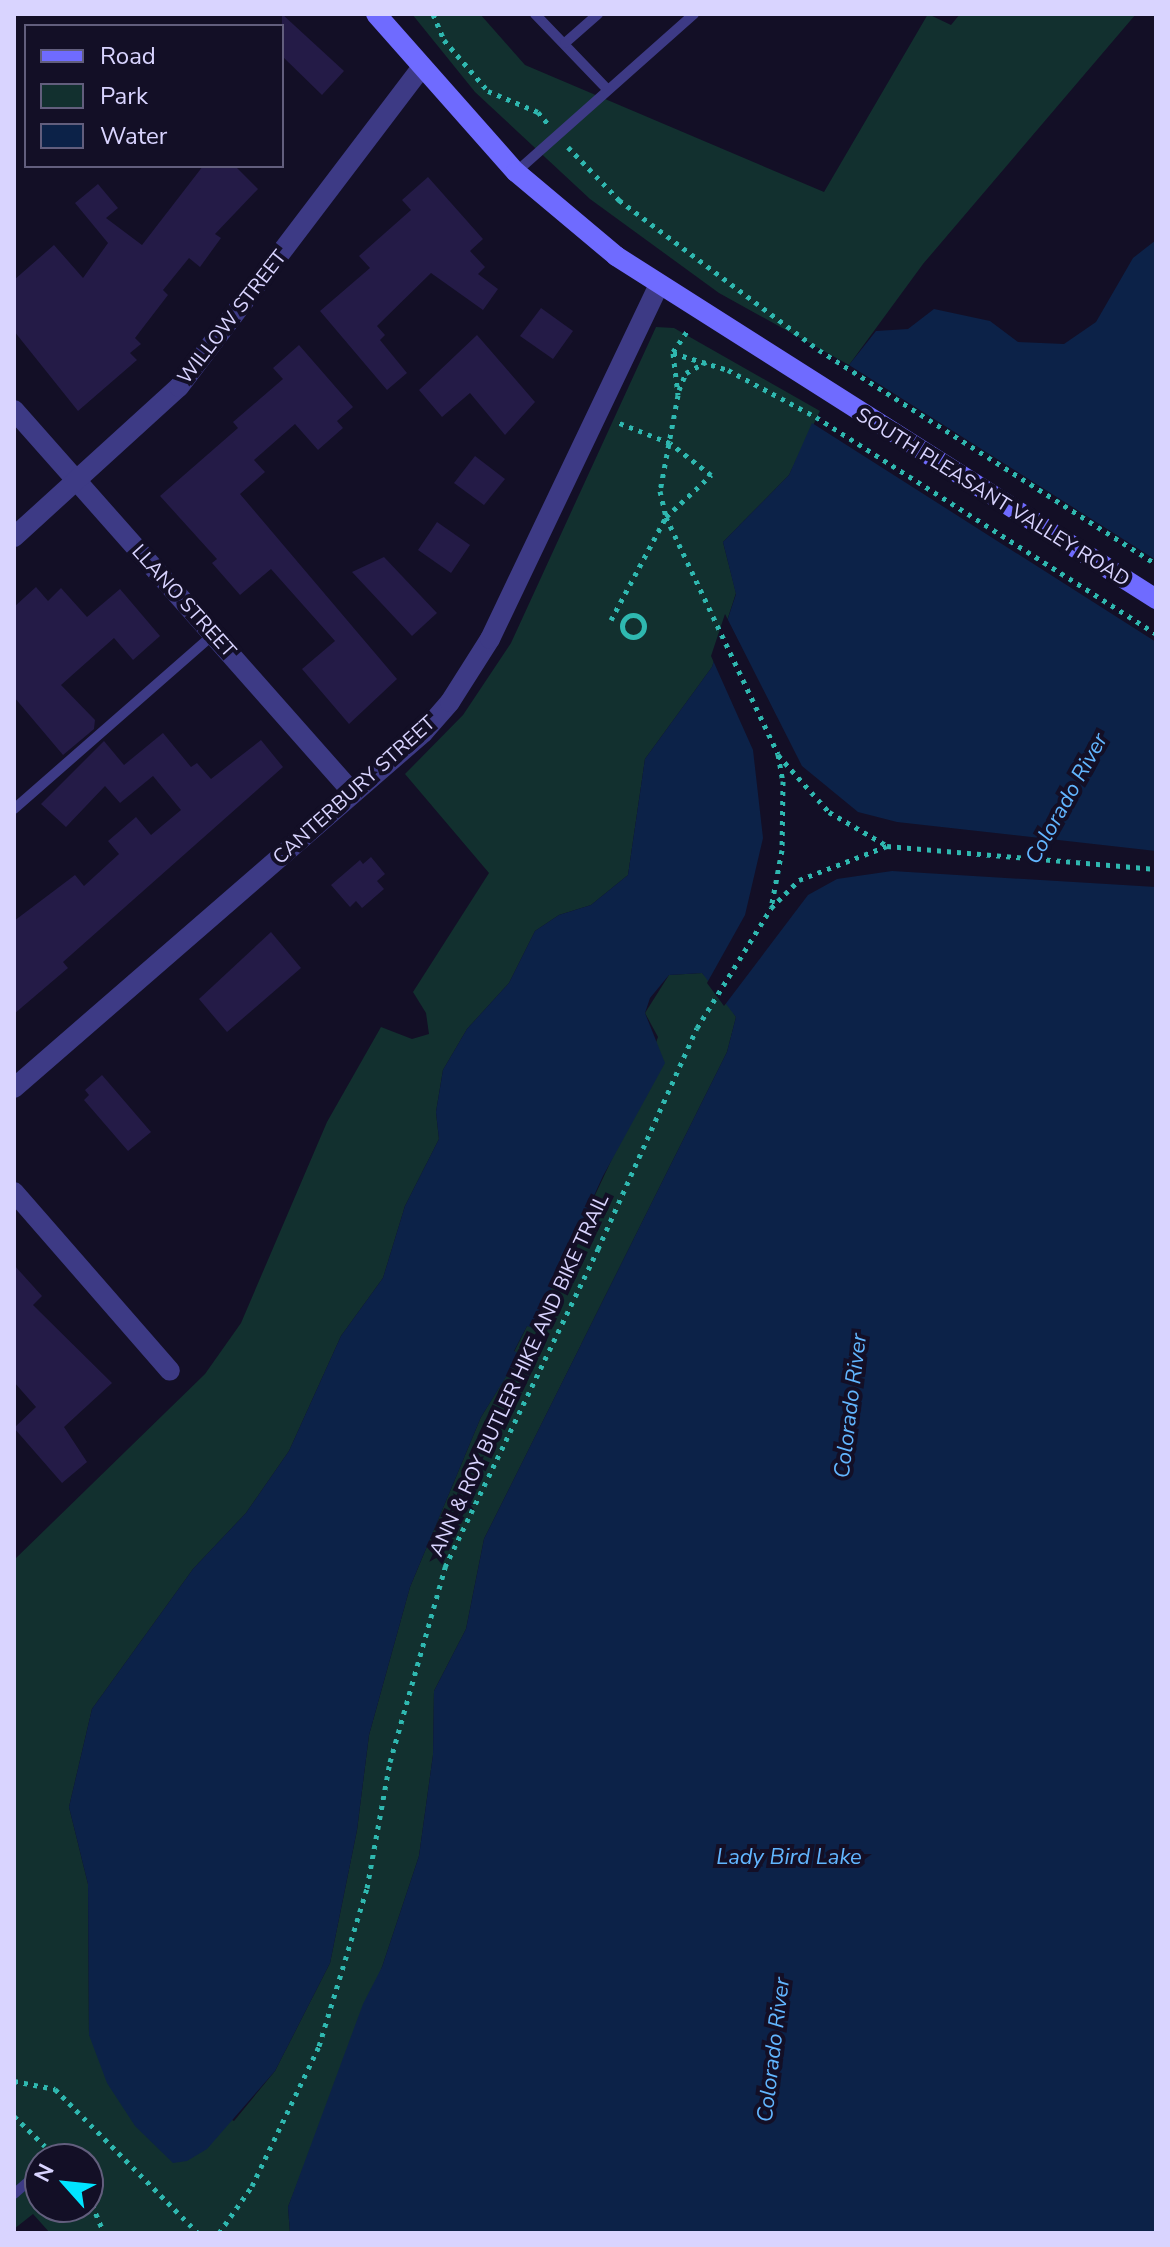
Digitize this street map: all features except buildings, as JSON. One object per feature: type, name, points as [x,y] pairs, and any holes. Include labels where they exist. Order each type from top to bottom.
[{"type":"main road","name":"SOUTH PLEASANT VALLEY ROAD","points":[[376,14],[420,70],[516,172],[658,286],[1156,599]]},
{"type":"street","name":"WILLOW STREET","points":[[14,537],[179,387],[217,341],[420,70]]},
{"type":"street","name":"CANTERBURY STREET","points":[[14,1088],[423,733],[469,675],[658,286]]},
{"type":"street","name":"LLANO STREET","points":[[14,410],[215,633],[353,793]]},
{"type":"street","points":[[14,1192],[170,1371]]},
{"type":"lane","points":[[535,14],[607,89]]},
{"type":"lane","points":[[565,43],[598,14]]},
{"type":"lane","points":[[516,172],[694,14]]},
{"type":"lane","points":[[14,809],[215,633]]},
{"type":"path","points":[[433,14],[444,40],[488,91],[538,112],[619,200],[721,279],[819,350],[1156,564]]},
{"type":"path","points":[[713,291],[721,279]]},
{"type":"path","points":[[687,331],[673,353],[708,361],[816,417],[1156,634]]},
{"type":"path","name":"ANN & ROY BUTLER HIKE AND BIKE TRAIL","points":[[673,353],[678,395]]},
{"type":"path","name":"ANN & ROY BUTLER HIKE AND BIKE TRAIL","points":[[708,361],[686,373],[678,395],[660,491],[666,517],[778,754],[783,781],[782,850],[771,908]]},
{"type":"path","points":[[611,620],[666,517],[711,475],[670,443],[616,421]]},
{"type":"path","points":[[617,612],[625,618],[641,619],[639,635],[623,632],[625,618]]},
{"type":"path","name":"ANN & ROY BUTLER HIKE AND BIKE TRAIL","points":[[778,754],[829,812],[887,846],[1156,869]]},
{"type":"path","name":"ANN & ROY BUTLER HIKE AND BIKE TRAIL","points":[[219,2233],[252,2186],[319,2046],[367,1888],[390,1762],[445,1567],[598,1249],[697,1028],[771,908],[799,880],[887,846]]},
{"type":"path","points":[[14,2081],[55,2089],[198,2233]]},
{"type":"path","points":[[14,2116],[40,2143]]},
{"type":"green space","points":[[412,14],[480,14],[525,65],[824,192],[928,14],[951,25],[960,14],[1136,14],[923,264],[849,365],[719,293],[590,199],[475,92]]},
{"type":"green space","points":[[656,327],[674,328],[820,411],[789,475],[723,542],[736,593],[712,667],[645,759],[628,875],[591,905],[559,915],[535,931],[509,983],[467,1029],[443,1070],[436,1112],[439,1139],[405,1206],[383,1278],[341,1336],[289,1451],[246,1513],[193,1569],[92,1709],[69,1807],[88,1884],[89,2035],[234,2121],[275,2071],[330,1963],[357,1830],[369,1735],[410,1587],[481,1417],[519,1355],[514,1352],[527,1326],[533,1327],[619,1144],[658,1037],[645,1013],[669,975],[702,973],[718,989],[736,1017],[727,1052],[484,1539],[466,1629],[434,1691],[433,1755],[419,1856],[382,1967],[288,2207],[290,2233],[50,2233],[41,2223],[104,2223],[104,2143],[24,2143],[24,2221],[14,2229],[14,1560],[205,1374],[241,1323],[327,1122],[381,1027],[412,1039],[429,1034],[426,1013],[413,992],[489,873],[405,774],[463,715],[511,643]]},
{"type":"water","points":[[1156,240],[1156,560],[849,365],[876,331],[908,329],[934,309],[990,321],[1018,342],[1064,344],[1096,322],[1133,258]]},
{"type":"water","name":"Lady Bird Lake","points":[[812,423],[1156,642],[1156,2233],[290,2233],[288,2207],[363,2004],[382,1967],[419,1856],[433,1755],[434,1691],[466,1629],[484,1539],[727,1052],[736,1017],[702,973],[669,975],[650,998],[645,1013],[665,1063],[603,1176],[533,1328],[527,1326],[514,1351],[520,1354],[481,1417],[410,1587],[369,1735],[357,1830],[330,1963],[275,2071],[207,2149],[187,2161],[173,2163],[135,2126],[107,2083],[89,2035],[88,1884],[69,1807],[92,1709],[193,1569],[246,1513],[289,1451],[341,1336],[383,1278],[405,1206],[439,1139],[436,1112],[443,1070],[467,1029],[509,983],[535,931],[559,915],[591,905],[628,875],[645,759],[712,667],[736,594],[723,542],[789,475]]},
{"type":"pier","points":[[725,614],[802,766],[858,812],[897,822],[1156,851],[1156,887],[892,871],[837,879],[808,895],[724,1006],[707,983],[745,915],[763,838],[753,750],[711,656]]},
{"type":"water label","name":"Colorado River","points":[[1067,799]]},
{"type":"water label","name":"Colorado River","points":[[851,1406]]},
{"type":"water label","name":"Colorado River","points":[[774,2050]]}]
